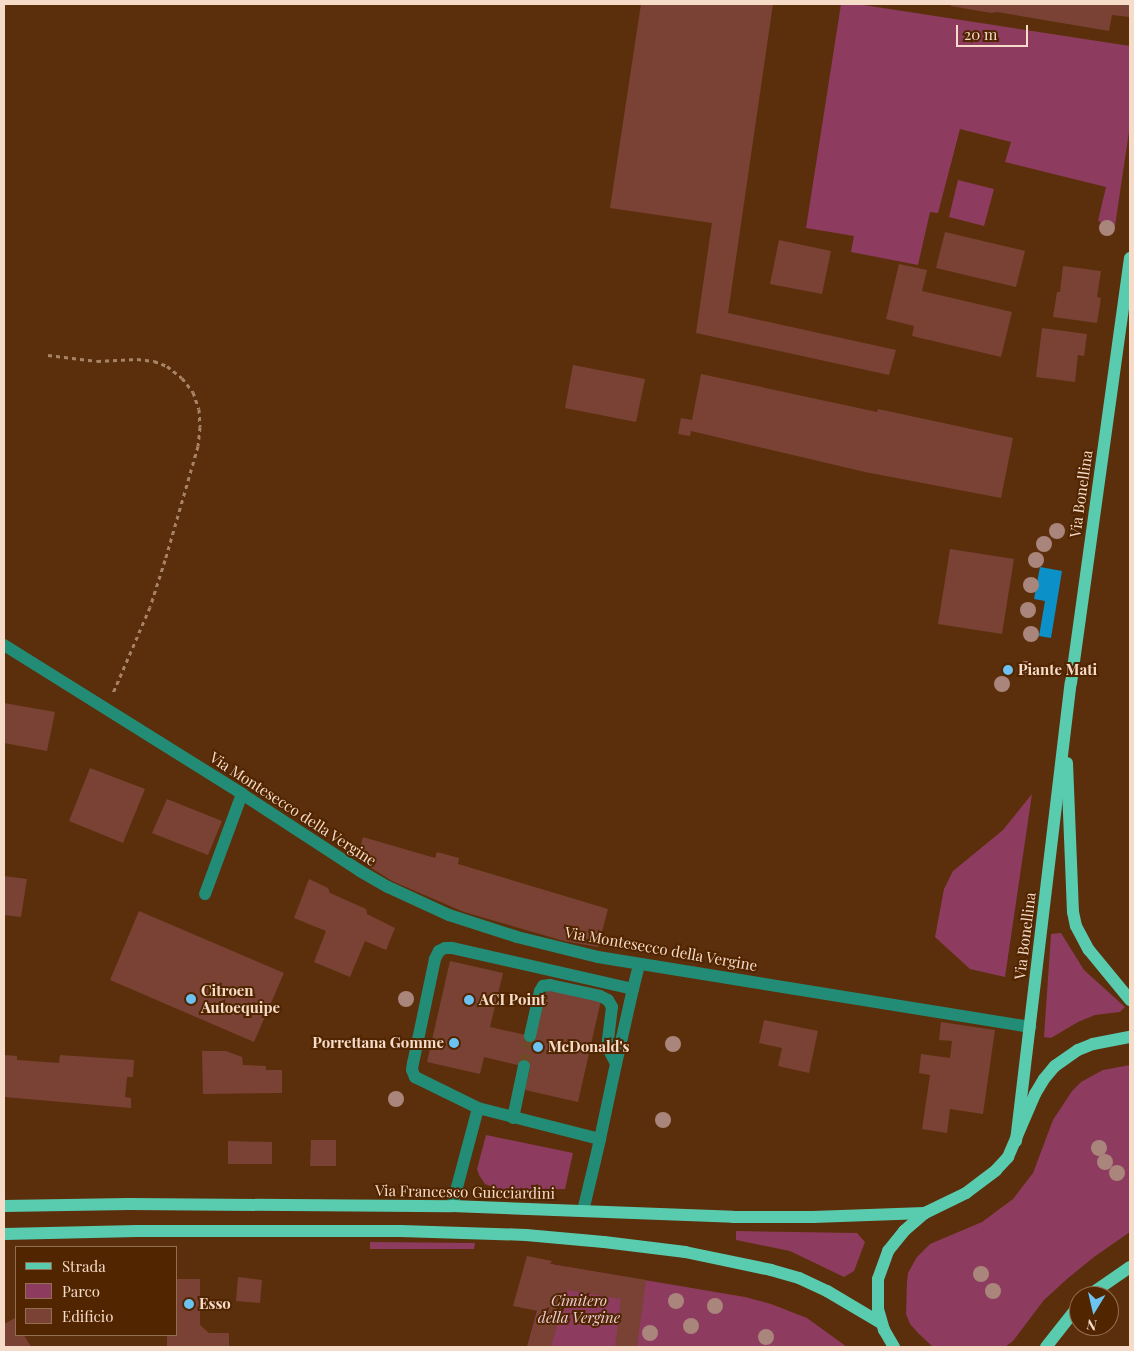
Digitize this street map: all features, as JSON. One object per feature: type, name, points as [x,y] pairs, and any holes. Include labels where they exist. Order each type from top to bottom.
[{"type":"main road","name":"Via Bonellina","points":[[1016,1141],[1065,735],[1130,258]]},
{"type":"main road","name":"Via Bonellina","points":[[1065,735],[1069,786],[1073,912],[1079,932],[1089,950],[1130,1000]]},
{"type":"main road","points":[[894,1347],[881,1323],[877,1295],[882,1263],[896,1241],[925,1213],[945,1205],[981,1183],[1008,1157],[1035,1094],[1055,1066],[1078,1050],[1093,1044],[1130,1037]]},
{"type":"main road","name":"Via Francesco Guicciardini","points":[[4,1206],[139,1204],[452,1206],[733,1217],[813,1217],[925,1213]]},
{"type":"main road","points":[[4,1234],[147,1230],[401,1231],[526,1235],[604,1242],[685,1252],[771,1270],[827,1291],[881,1323]]},
{"type":"main road","points":[[1102,1286],[1130,1267]]},
{"type":"main road","points":[[1046,1347],[1069,1318]]},
{"type":"street","name":"Via Montesecco della Vergine","points":[[4,645],[242,794],[360,871],[388,887],[449,915],[552,946],[639,965],[1030,1027]]},
{"type":"street","points":[[205,894],[242,794]]},
{"type":"street","points":[[600,1139],[478,1108],[419,1081],[412,1073],[435,959],[439,951],[445,948],[452,948],[633,989]]},
{"type":"street","points":[[584,1211],[639,965]]},
{"type":"street","points":[[530,1036],[540,991],[543,986],[550,984],[600,996],[608,1000],[612,1007],[607,1046],[616,1064]]},
{"type":"street","points":[[513,1118],[524,1066]]},
{"type":"street","points":[[452,1206],[478,1108]]},
{"type":"path","points":[[48,356],[97,360],[137,359],[154,361],[167,366],[182,378],[193,392],[199,409],[198,446],[162,570],[147,616],[106,710]]},
{"type":"green space","points":[[841,4],[857,4],[1130,46],[1130,125],[1115,226],[1098,221],[1106,187],[1005,162],[1011,142],[960,129],[938,213],[930,212],[918,265],[851,252],[854,236],[806,228]]},
{"type":"green space","points":[[958,180],[994,189],[984,226],[949,217]]},
{"type":"green space","points":[[1032,794],[1005,977],[970,969],[935,937],[944,889],[953,871],[1003,830]]},
{"type":"green space","points":[[1061,933],[1084,970],[1125,1007],[1120,1012],[1095,1015],[1078,1022],[1051,1038],[1044,1037],[1051,934]]},
{"type":"green space","points":[[1130,1065],[1130,1232],[1094,1257],[1044,1300],[1013,1341],[1005,1347],[933,1347],[910,1324],[906,1314],[908,1273],[917,1257],[930,1244],[982,1222],[1013,1199],[1033,1173],[1053,1120],[1072,1091],[1081,1082],[1103,1070]]},
{"type":"green space","points":[[486,1135],[573,1153],[565,1189],[502,1190],[485,1184],[477,1169]]},
{"type":"green space","points":[[736,1231],[857,1233],[865,1242],[854,1271],[844,1277],[790,1251],[736,1240]]},
{"type":"green space","points":[[370,1242],[475,1243],[474,1249],[370,1249]]},
{"type":"green space","name":"Cimitero della Vergine","points":[[550,1264],[745,1297],[771,1304],[807,1318],[847,1347],[527,1347]]},
{"type":"water","points":[[1040,567],[1062,571],[1051,638],[1039,636],[1045,601],[1034,599]]},
{"type":"building","points":[[641,4],[773,4],[728,313],[896,350],[889,375],[696,333],[712,223],[610,208]]},
{"type":"building","points":[[951,4],[1130,4],[1130,17],[1112,15],[1109,31],[997,12],[991,13],[951,6]]},
{"type":"building","points":[[945,232],[1025,251],[1016,287],[936,268]]},
{"type":"building","points":[[779,240],[831,251],[822,294],[770,284]]},
{"type":"building","points":[[899,264],[927,270],[922,291],[1012,312],[1001,357],[912,336],[914,326],[886,319]]},
{"type":"building","points":[[1063,266],[1101,271],[1097,297],[1101,298],[1097,323],[1053,317],[1057,292],[1060,292]]},
{"type":"building","points":[[1042,328],[1087,334],[1084,356],[1078,355],[1075,382],[1036,377]]},
{"type":"building","points":[[573,365],[645,379],[636,422],[565,408]]},
{"type":"building","points":[[701,374],[877,412],[878,409],[1013,438],[1001,498],[865,472],[691,431],[690,436],[678,434],[681,418],[692,420]]},
{"type":"building","points":[[950,549],[1014,559],[1002,634],[938,624]]},
{"type":"building","points":[[4,703],[55,712],[47,751],[4,743]]},
{"type":"building","points":[[90,768],[145,789],[123,843],[69,821]]},
{"type":"building","points":[[167,799],[222,821],[208,855],[152,833]]},
{"type":"building","points":[[363,837],[435,858],[437,852],[459,858],[458,864],[608,909],[598,947],[564,941],[464,912],[392,881],[357,859]]},
{"type":"building","points":[[4,876],[27,879],[21,917],[4,915]]},
{"type":"building","points":[[309,879],[328,888],[330,893],[366,909],[367,914],[395,928],[386,950],[365,941],[350,977],[314,962],[326,931],[294,918]]},
{"type":"building","points":[[139,911],[284,973],[254,1042],[110,980]]},
{"type":"building","points":[[450,961],[503,973],[490,1027],[535,1037],[546,988],[601,1000],[578,1102],[525,1090],[530,1068],[484,1057],[480,1074],[427,1062]]},
{"type":"building","points":[[764,1020],[818,1031],[809,1073],[778,1066],[782,1048],[759,1043]]},
{"type":"building","points":[[941,1022],[995,1030],[983,1114],[950,1109],[947,1133],[922,1129],[930,1075],[919,1073],[921,1054],[950,1058],[952,1041],[939,1040]]},
{"type":"building","points":[[202,1051],[226,1051],[242,1057],[243,1065],[266,1066],[266,1070],[282,1070],[282,1093],[203,1094]]},
{"type":"building","points":[[4,1055],[17,1056],[17,1060],[59,1063],[60,1055],[134,1060],[133,1077],[127,1077],[125,1097],[131,1098],[131,1108],[4,1097]]},
{"type":"building","points":[[311,1140],[336,1140],[336,1166],[310,1166]]},
{"type":"building","points":[[228,1141],[272,1142],[272,1164],[228,1164]]},
{"type":"building","points":[[527,1256],[552,1261],[550,1264],[646,1280],[637,1347],[615,1347],[621,1299],[567,1290],[551,1347],[527,1347],[538,1311],[513,1306]]},
{"type":"building","points":[[238,1277],[262,1280],[260,1303],[236,1301]]},
{"type":"building","points":[[178,1279],[200,1279],[200,1325],[209,1333],[229,1333],[229,1347],[167,1347],[167,1336],[178,1336]]},
{"type":"building","points":[[15,1318],[15,1336],[25,1336],[31,1347],[4,1347],[4,1324]]},
{"type":"tunnel","points":[[524,1066],[530,1036]]},
{"type":"place","name":"Piante Mati","points":[[1008,670]]},
{"type":"place","name":"Citroen Autoequipe","points":[[191,999]]},
{"type":"place","name":"ACI Point","points":[[469,1000]]},
{"type":"place","name":"Porrettana Gomme","points":[[454,1043]]},
{"type":"place","name":"McDonald's","points":[[538,1047]]},
{"type":"place","name":"Esso","points":[[189,1304]]}]
